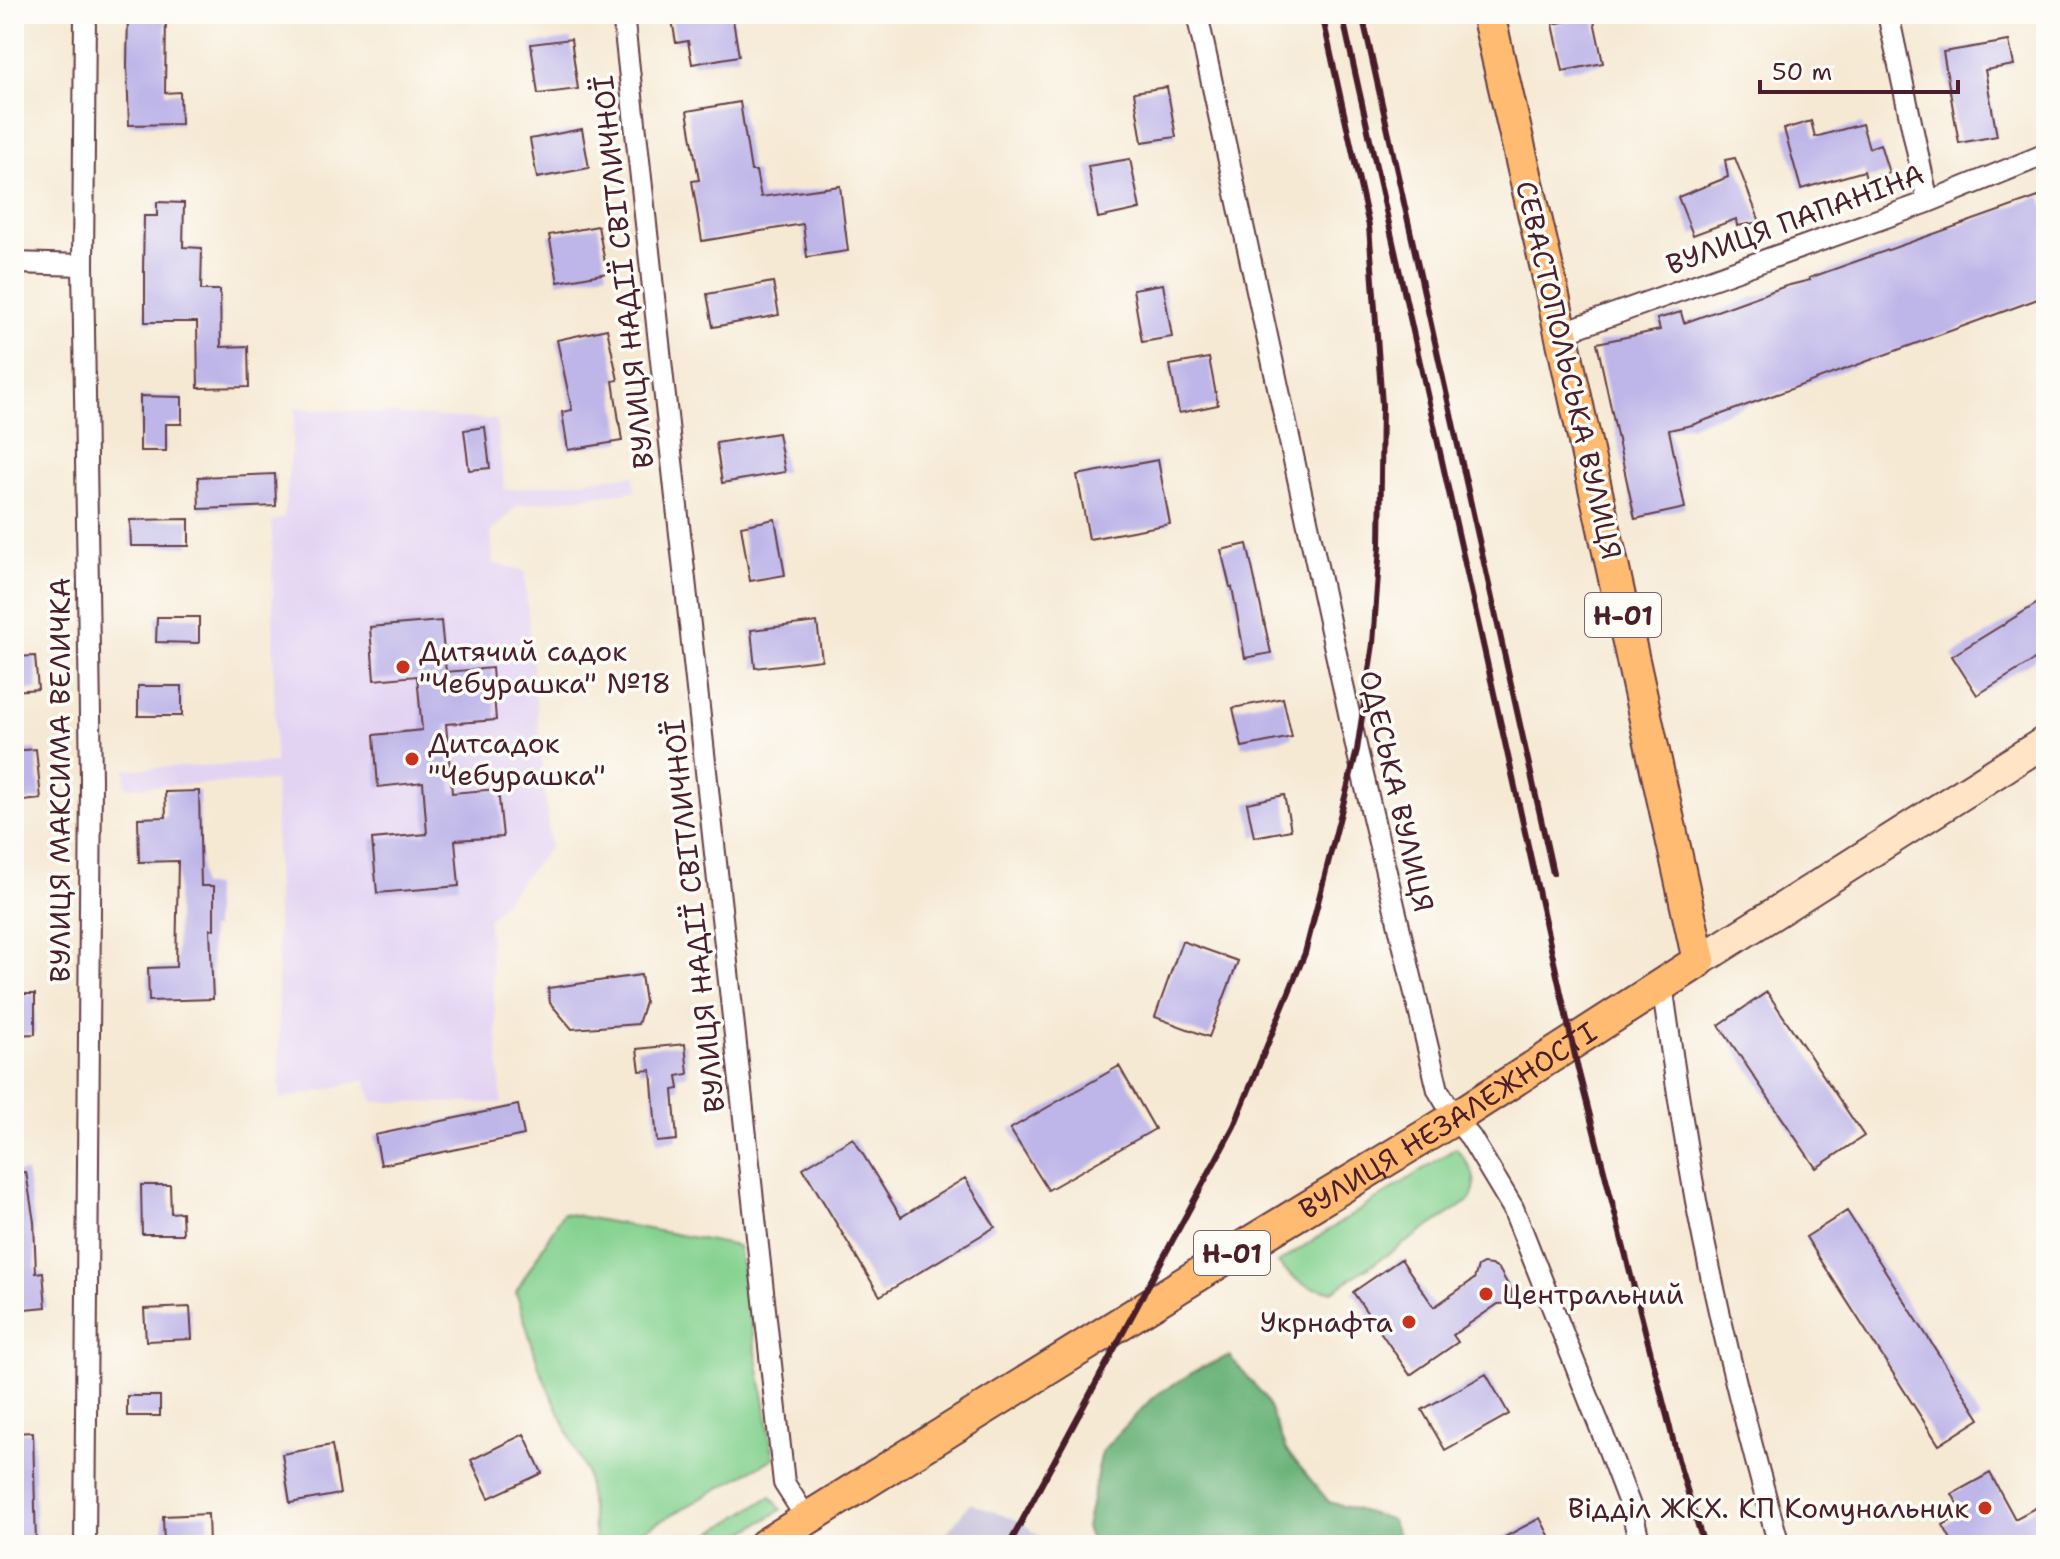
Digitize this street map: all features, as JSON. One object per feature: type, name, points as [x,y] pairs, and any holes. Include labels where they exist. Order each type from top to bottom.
[{"type":"main road","name":"СЕВАСТОПОЛЬСЬКА ВУЛИЦЯ","points":[[1488,14],[1699,961]]},
{"type":"main road","name":"ВУЛИЦЯ НЕЗАЛЕЖНОСТІ","points":[[765,1545],[1175,1288],[1455,1118],[2046,741]]},
{"type":"street","name":"ВУЛИЦЯ МАКСИМА ВЕЛИЧКА","points":[[85,14],[83,265],[91,780],[85,1545]]},
{"type":"street","name":"ВУЛИЦЯ НАДІЇ СВІТЛИЧНОЇ","points":[[623,14],[784,1483],[807,1519]]},
{"type":"street","name":"ОДЕСЬКА ВУЛИЦЯ","points":[[1197,14],[1361,765],[1438,1090],[1513,1208],[1632,1511],[1640,1545]]},
{"type":"street","points":[[1888,14],[1928,202]]},
{"type":"street","name":"ВУЛИЦЯ ПАПАНІНА","points":[[1561,333],[1928,202],[2046,154]]},
{"type":"street","points":[[14,263],[83,265]]},
{"type":"street","points":[[1662,984],[1673,1068],[1703,1237],[1741,1406],[1779,1545]]},
{"type":"shaded area","name":"Дитячий садок \"Чебурашка\" №18","points":[[296,408],[496,420],[505,490],[633,475],[636,491],[518,505],[491,532],[493,563],[524,571],[550,847],[488,920],[502,1103],[373,1102],[366,1080],[280,1100],[275,781],[126,787],[125,769],[275,763],[272,522],[284,517]]},
{"type":"shaded area","points":[[970,1503],[1021,1522],[1051,1545],[937,1545]]},
{"type":"green space","points":[[1456,1148],[1474,1179],[1470,1200],[1332,1291],[1302,1283],[1278,1263]]},
{"type":"green space","points":[[563,1213],[738,1246],[774,1458],[617,1545],[596,1545],[586,1472],[540,1370],[516,1292]]},
{"type":"green space","points":[[1229,1356],[1265,1397],[1286,1450],[1329,1502],[1390,1519],[1403,1545],[1093,1545],[1086,1528],[1102,1451],[1153,1397],[1200,1368]]},
{"type":"green space","points":[[771,1496],[781,1510],[724,1545],[692,1545]]},
{"type":"building","points":[[128,14],[166,14],[165,93],[180,92],[181,124],[129,125]]},
{"type":"building","points":[[671,14],[732,14],[739,56],[692,64],[688,41],[676,43]]},
{"type":"building","points":[[1593,16],[1603,63],[1563,71],[1553,24]]},
{"type":"building","points":[[571,39],[578,89],[538,94],[531,44]]},
{"type":"building","points":[[2009,41],[2014,65],[1985,70],[1997,136],[1959,143],[1943,52]]},
{"type":"building","points":[[1167,87],[1176,137],[1142,142],[1134,92]]},
{"type":"building","points":[[740,102],[751,171],[756,171],[761,197],[840,186],[848,251],[807,257],[803,224],[702,241],[692,181],[699,180],[687,111]]},
{"type":"building","points":[[1811,121],[1815,137],[1862,124],[1869,148],[1880,144],[1889,173],[1866,179],[1864,171],[1801,189],[1784,129]]},
{"type":"building","points":[[582,129],[589,168],[537,178],[530,139]]},
{"type":"building","points":[[1735,158],[1760,222],[1737,226],[1736,219],[1693,235],[1678,197],[1728,177],[1725,160]]},
{"type":"building","points":[[1130,159],[1140,209],[1098,218],[1088,166]]},
{"type":"building","points":[[2041,196],[2046,210],[2046,296],[1692,425],[1669,430],[1685,508],[1635,519],[1597,343],[1660,330],[1657,319],[1681,312],[1684,323]]},
{"type":"building","points":[[157,202],[184,203],[183,247],[202,248],[201,290],[220,290],[221,347],[248,346],[249,387],[198,388],[197,322],[145,322],[144,216],[157,216]]},
{"type":"building","points":[[598,226],[607,273],[558,282],[549,235]]},
{"type":"building","points":[[773,282],[779,315],[713,327],[707,294]]},
{"type":"building","points":[[1163,284],[1172,337],[1142,342],[1133,289]]},
{"type":"building","points":[[607,329],[618,380],[613,381],[622,441],[568,450],[562,412],[572,410],[557,340]]},
{"type":"building","points":[[1209,358],[1218,405],[1179,413],[1170,365]]},
{"type":"building","points":[[140,396],[182,397],[182,424],[166,424],[166,451],[140,451]]},
{"type":"building","points":[[485,427],[490,468],[469,470],[464,430]]},
{"type":"building","points":[[778,433],[785,472],[722,483],[716,443]]},
{"type":"building","points":[[1158,460],[1170,524],[1089,539],[1077,475]]},
{"type":"building","points":[[275,474],[276,506],[199,509],[198,477]]},
{"type":"building","points":[[189,519],[189,546],[131,546],[130,520]]},
{"type":"building","points":[[775,519],[785,575],[750,581],[741,526]]},
{"type":"building","points":[[1247,544],[1271,653],[1245,658],[1232,587],[1221,550]]},
{"type":"building","points":[[2046,598],[2046,653],[1977,695],[1952,656]]},
{"type":"building","points":[[157,617],[199,617],[199,643],[156,642]]},
{"type":"building","name":"Дитсадок \"Чебурашка\"","points":[[441,621],[446,672],[492,668],[496,720],[446,724],[452,793],[498,789],[503,837],[455,840],[459,886],[377,893],[372,839],[427,834],[423,782],[378,787],[374,735],[422,730],[417,676],[374,680],[370,627]]},
{"type":"building","points":[[817,622],[822,660],[755,668],[751,630]]},
{"type":"building","points":[[35,656],[38,689],[14,691],[14,657]]},
{"type":"building","points":[[138,686],[182,686],[182,716],[138,716]]},
{"type":"building","points":[[1283,698],[1292,737],[1242,747],[1233,708]]},
{"type":"building","points":[[36,749],[41,799],[14,802],[14,751]]},
{"type":"building","points":[[199,791],[201,886],[214,886],[214,929],[210,929],[213,999],[149,1001],[148,968],[176,967],[178,861],[139,862],[138,818],[166,817],[165,792]]},
{"type":"building","points":[[1284,795],[1291,830],[1254,837],[1247,803]]},
{"type":"building","points":[[1182,941],[1238,961],[1209,1037],[1155,1017]]},
{"type":"building","points":[[641,975],[645,1002],[638,1024],[572,1029],[550,1003],[548,988]]},
{"type":"building","points":[[1767,992],[1864,1136],[1816,1168],[1719,1025]]},
{"type":"building","points":[[14,994],[35,994],[35,1034],[14,1035]]},
{"type":"building","points":[[685,1044],[688,1074],[677,1076],[679,1089],[673,1090],[677,1140],[657,1142],[651,1070],[640,1071],[637,1049]]},
{"type":"building","points":[[1119,1066],[1155,1129],[1048,1190],[1010,1129]]},
{"type":"building","points":[[518,1105],[524,1135],[381,1165],[375,1135]]},
{"type":"building","points":[[853,1138],[901,1217],[965,1178],[995,1227],[880,1296],[803,1168]]},
{"type":"building","points":[[26,1172],[34,1222],[36,1273],[43,1272],[46,1307],[14,1310],[14,1173]]},
{"type":"building","points":[[141,1185],[170,1185],[171,1213],[182,1212],[183,1234],[142,1234]]},
{"type":"building","points":[[1847,1211],[1980,1419],[1939,1445],[1806,1237]]},
{"type":"building","name":"Укрнафта","points":[[1401,1259],[1434,1307],[1474,1279],[1478,1267],[1483,1264],[1499,1269],[1511,1290],[1512,1303],[1498,1304],[1453,1335],[1458,1342],[1410,1375],[1353,1292]]},
{"type":"building","points":[[190,1307],[192,1339],[146,1341],[144,1309]]},
{"type":"building","points":[[1486,1374],[1509,1414],[1445,1450],[1422,1410]]},
{"type":"building","points":[[127,1396],[160,1396],[160,1416],[127,1416]]},
{"type":"building","points":[[33,1432],[36,1545],[14,1545],[14,1433]]},
{"type":"building","points":[[524,1434],[542,1473],[489,1498],[471,1460]]},
{"type":"building","points":[[332,1445],[340,1494],[290,1503],[282,1454]]},
{"type":"building","name":"Відділ ЖКХ. КП Комунальник","points":[[1990,1473],[2015,1519],[2046,1502],[2046,1545],[1954,1545],[1943,1525],[1963,1514],[1952,1494]]},
{"type":"building","points":[[208,1514],[209,1545],[164,1545],[163,1516]]},
{"type":"building","points":[[1540,1518],[1554,1545],[1490,1545]]},
{"type":"railway","points":[[1009,1545],[1234,1126],[1305,953],[1357,750],[1373,644],[1380,546],[1382,405],[1369,226],[1322,14]]},
{"type":"railway","points":[[1342,14],[1578,1069],[1680,1467],[1704,1545]]},
{"type":"railway","points":[[1362,14],[1553,873]]},
{"type":"place","name":"Дитячий садок \"Чебурашка\" №18","points":[[403,667]]},
{"type":"place","name":"Дитсадок \"Чебурашка\"","points":[[412,759]]},
{"type":"place","name":"Центральний","points":[[1486,1294]]},
{"type":"place","name":"Укрнафта","points":[[1409,1322]]},
{"type":"place","name":"Відділ ЖКХ. КП Комунальник","points":[[1985,1508]]}]
